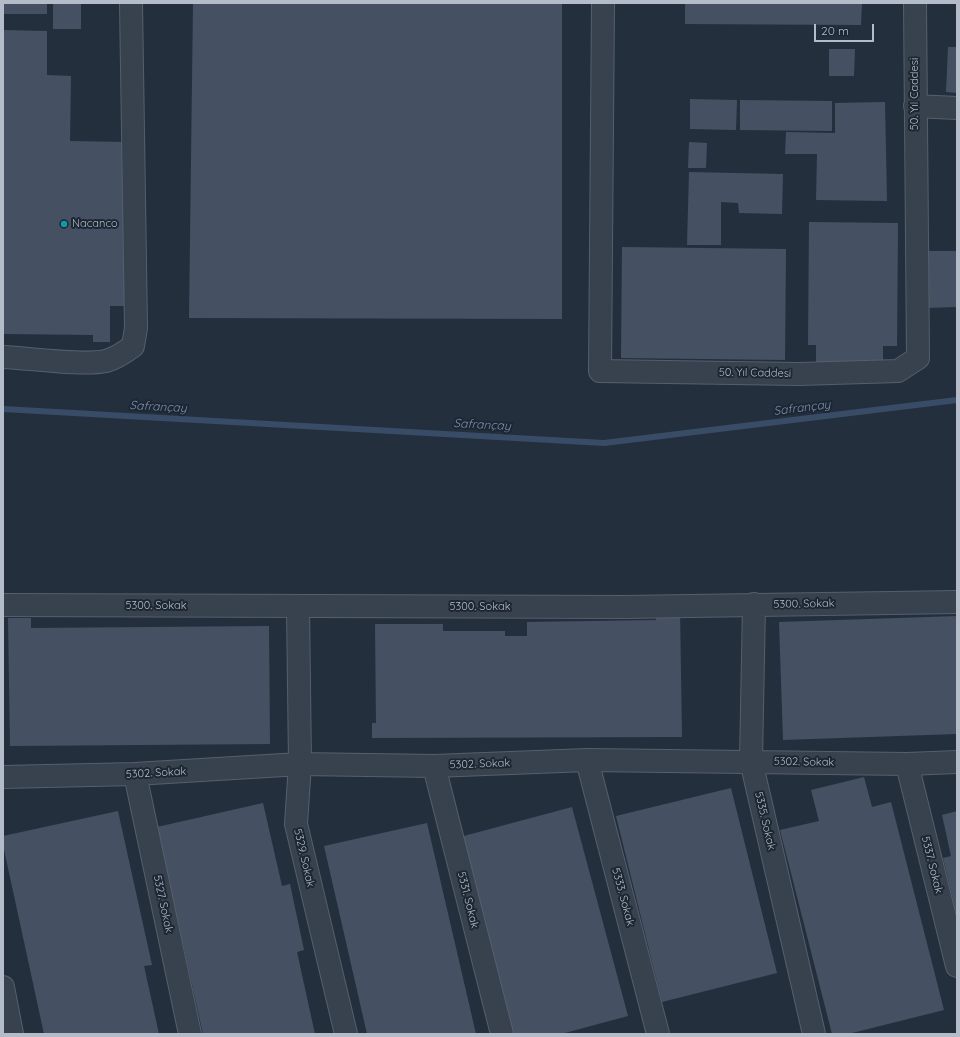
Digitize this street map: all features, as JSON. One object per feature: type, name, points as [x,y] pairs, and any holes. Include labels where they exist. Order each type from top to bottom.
[{"type":"street","points":[[3,357],[78,362],[105,361],[121,356],[132,346],[136,328],[131,3]]},
{"type":"street","name":"50. Yıl Caddesi","points":[[603,3],[600,371],[799,374],[898,371],[918,358],[915,3]]},
{"type":"street","points":[[915,106],[957,108]]},
{"type":"street","name":"5300. Sokak","points":[[3,605],[624,607],[957,602]]},
{"type":"street","name":"5335. Sokak","points":[[754,604],[751,761],[814,1034]]},
{"type":"street","name":"5329. Sokak","points":[[298,607],[300,764],[296,824],[346,1034]]},
{"type":"street","name":"5302. Sokak","points":[[3,777],[135,774],[300,764],[434,766],[587,760],[907,764],[957,762]]},
{"type":"street","name":"5333. Sokak","points":[[587,760],[658,1034]]},
{"type":"street","name":"5337. Sokak","points":[[907,764],[957,966]]},
{"type":"street","name":"5331. Sokak","points":[[434,766],[502,1034]]},
{"type":"street","name":"5327. Sokak","points":[[135,774],[190,1034]]},
{"type":"street","points":[[3,987],[12,1034]]},
{"type":"building","points":[[3,3],[47,3],[47,14],[3,14]]},
{"type":"building","points":[[53,3],[81,3],[81,29],[53,29]]},
{"type":"building","points":[[193,3],[562,3],[562,319],[189,318]]},
{"type":"building","points":[[685,3],[862,3],[861,25],[685,24]]},
{"type":"building","name":"Nacanco","points":[[3,30],[47,31],[47,75],[71,76],[70,141],[126,142],[125,306],[110,306],[110,342],[93,342],[93,335],[3,334]]},
{"type":"building","points":[[948,47],[957,47],[957,93],[946,92]]},
{"type":"building","points":[[829,49],[855,49],[854,76],[829,76]]},
{"type":"building","points":[[690,99],[737,100],[736,130],[690,129]]},
{"type":"building","points":[[740,100],[832,101],[832,131],[740,130]]},
{"type":"building","points":[[885,102],[887,201],[816,200],[817,154],[785,154],[786,132],[835,133],[835,103]]},
{"type":"building","points":[[689,142],[707,143],[706,168],[688,168]]},
{"type":"building","points":[[689,172],[783,174],[782,214],[739,213],[738,203],[721,202],[721,245],[687,245]]},
{"type":"building","points":[[809,222],[898,223],[897,346],[883,346],[883,365],[816,364],[816,345],[808,345]]},
{"type":"building","points":[[622,247],[786,249],[785,360],[621,358]]},
{"type":"building","points":[[925,251],[957,251],[957,307],[925,308]]},
{"type":"building","points":[[656,610],[680,610],[682,737],[372,738],[372,723],[376,723],[375,624],[443,624],[443,631],[505,631],[505,636],[527,636],[527,622],[656,620]]},
{"type":"building","points":[[957,616],[957,734],[783,740],[779,622]]},
{"type":"building","points":[[8,618],[31,618],[31,628],[269,626],[270,744],[10,746]]},
{"type":"building","points":[[864,777],[872,807],[891,802],[944,1010],[848,1034],[832,1034],[780,830],[819,821],[811,790]]},
{"type":"building","points":[[731,788],[777,973],[662,1002],[616,816]]},
{"type":"building","points":[[263,803],[282,886],[290,884],[304,950],[297,952],[315,1034],[203,1034],[157,827]]},
{"type":"building","points":[[572,807],[628,1016],[561,1034],[512,1034],[460,837]]},
{"type":"building","points":[[118,811],[152,965],[144,966],[159,1034],[44,1034],[3,845],[3,836]]},
{"type":"building","points":[[957,811],[956,913],[943,858],[951,856],[942,815]]},
{"type":"building","points":[[427,823],[476,1034],[367,1034],[324,846]]},
{"type":"waterway","name":"Safrançay","points":[[3,409],[604,443],[957,400]]},
{"type":"place","name":"Nacanco","points":[[64,224]]}]
